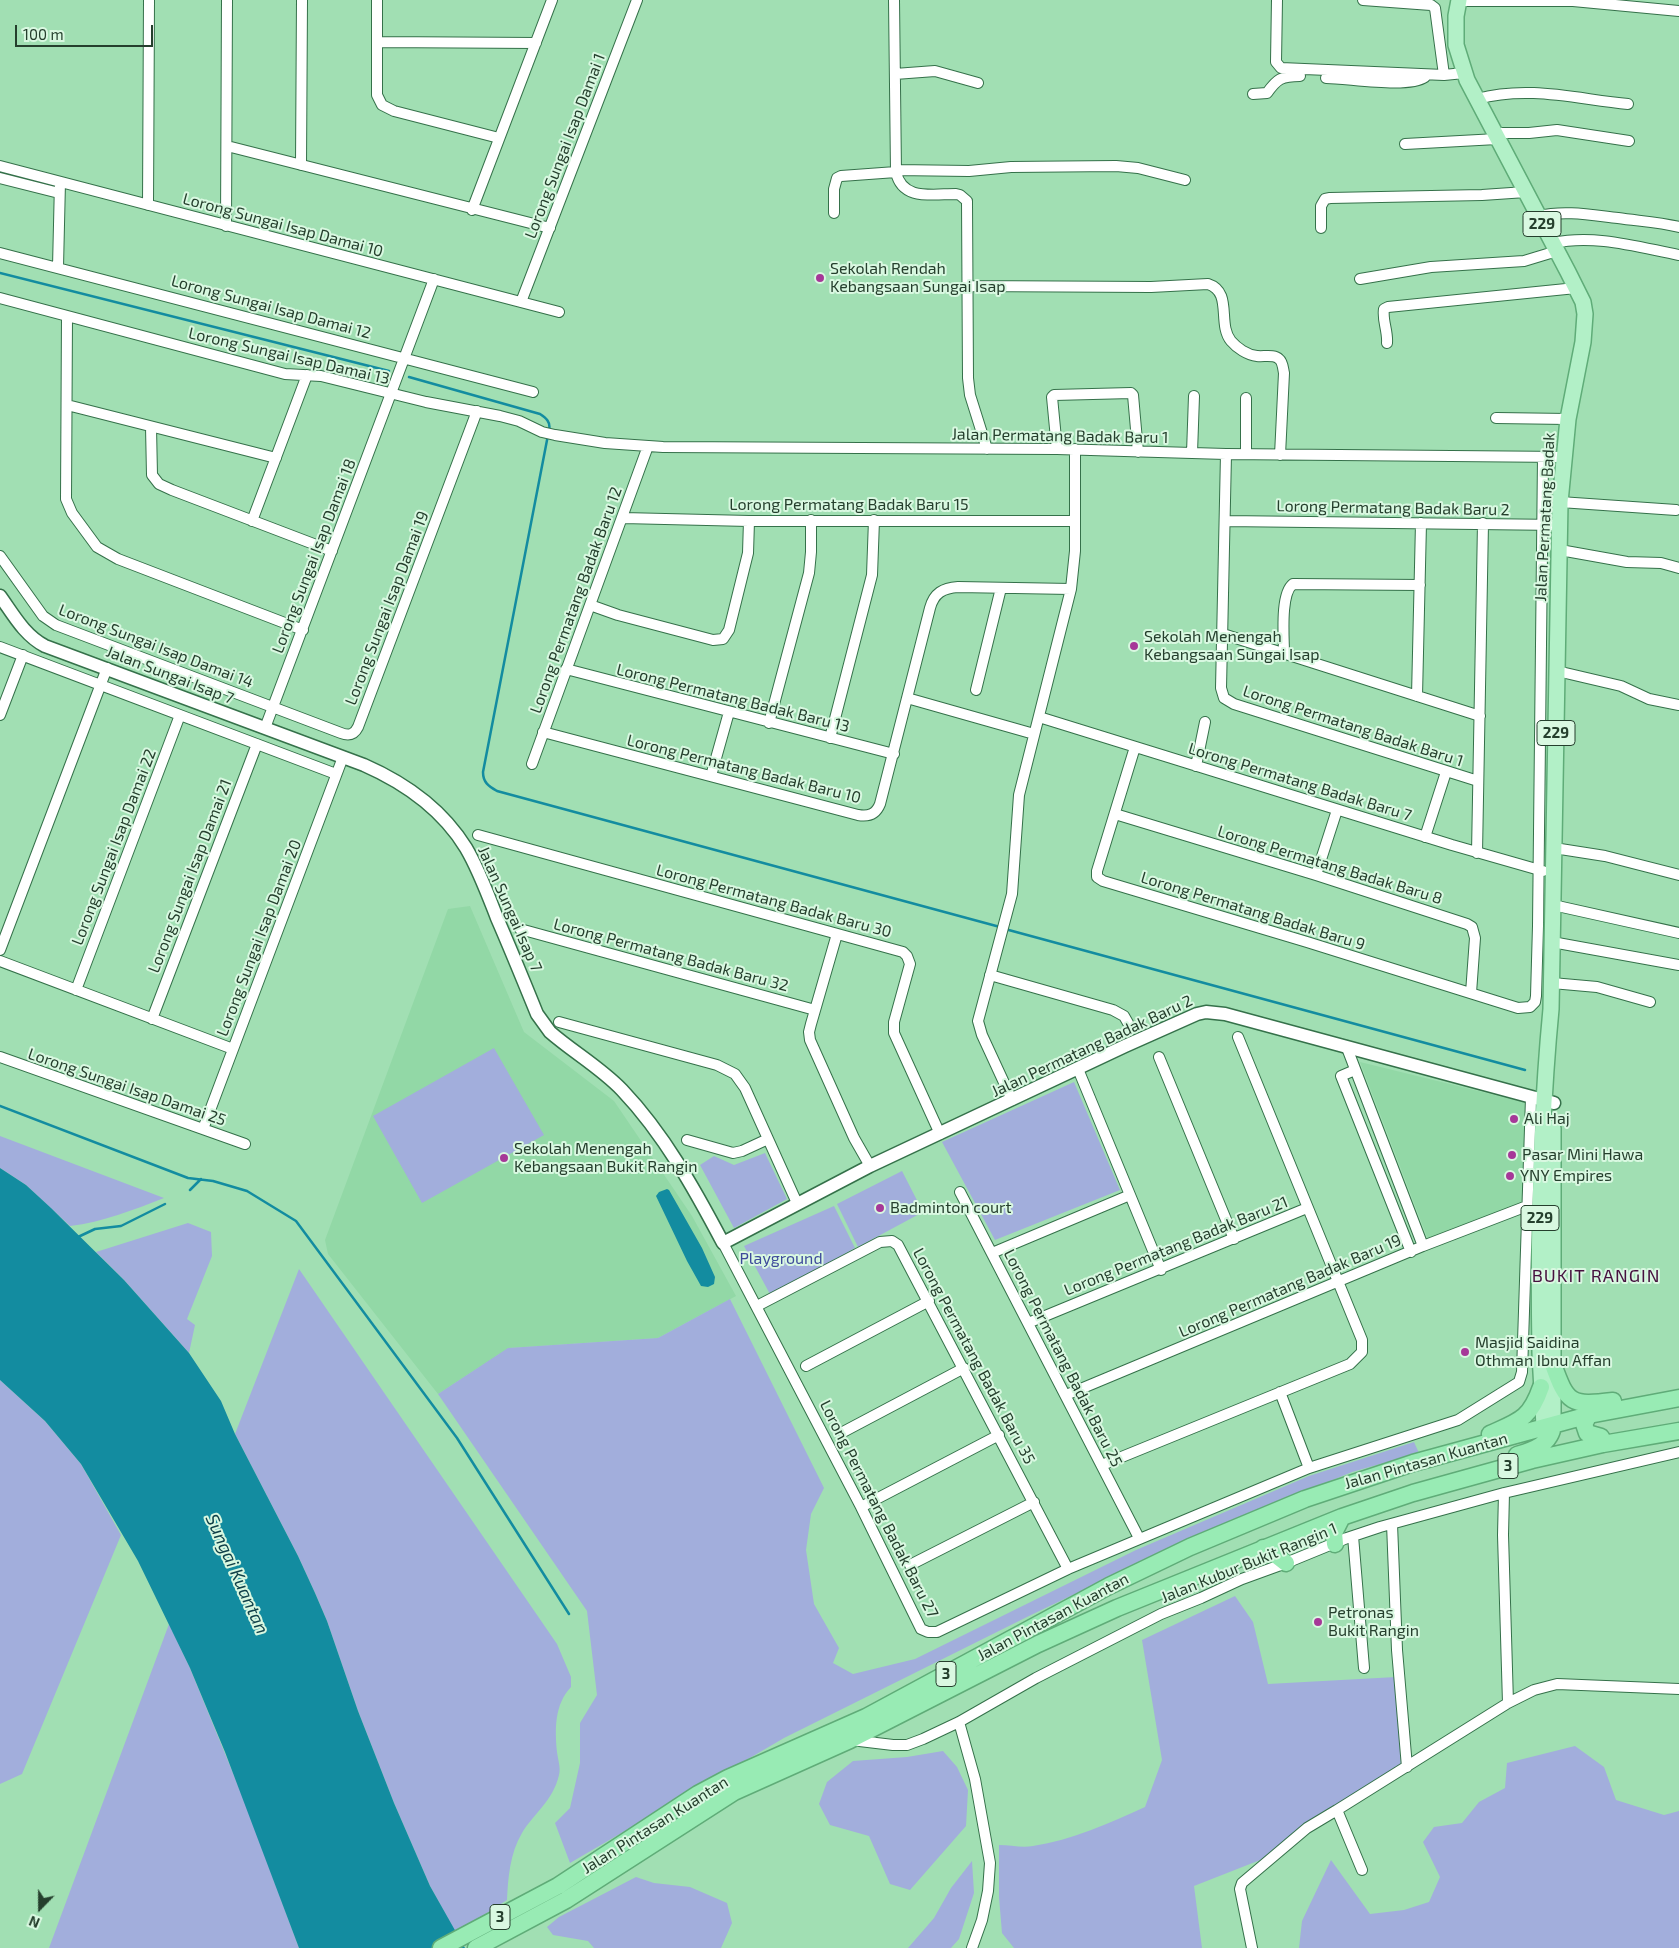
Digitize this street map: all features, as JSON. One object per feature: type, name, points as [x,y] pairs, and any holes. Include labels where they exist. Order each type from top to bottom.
[{"type":"highway","points":[[1553,1364],[1567,1397],[1581,1403],[1676,1398]]},
{"type":"highway","points":[[1452,1452],[1526,1416],[1533,1408],[1541,1388]]},
{"type":"highway","name":"Jalan Pintasan Kuantan","points":[[442,1948],[562,1893],[705,1790],[776,1756],[866,1717],[1118,1581],[1190,1547],[1346,1484],[1452,1452],[1549,1430],[1589,1415],[1676,1398]]},
{"type":"highway","points":[[1589,1415],[1584,1424],[1587,1433],[1601,1436]]},
{"type":"highway","points":[[1196,1575],[1213,1560],[1227,1552],[1289,1526],[1406,1486],[1532,1450],[1549,1430],[1563,1444],[1679,1423]]},
{"type":"highway","name":"Jalan Pintasan Kuantan","points":[[476,1948],[562,1893],[734,1792],[850,1740],[1038,1644],[1196,1575],[1342,1516],[1413,1493],[1523,1463],[1603,1444],[1679,1431]]},
{"type":"highway","points":[[1335,1544],[1334,1534],[1342,1516]]},
{"type":"highway","points":[[1263,1548],[1272,1552],[1286,1564]]},
{"type":"main road","name":"Jalan Permatang Badak","points":[[1459,0],[1456,16],[1456,45],[1464,73],[1576,288],[1583,302],[1585,314],[1583,342],[1568,419],[1560,502],[1552,983],[1543,1101],[1540,1183],[1541,1388],[1549,1430]]},
{"type":"main road","name":"Jalan Permatang Badak","points":[[1543,1101],[1553,1364],[1549,1430]]},
{"type":"street","points":[[148,205],[149,0]]},
{"type":"street","points":[[226,226],[227,0]]},
{"type":"street","points":[[301,165],[302,0]]},
{"type":"street","points":[[377,0],[377,96],[382,106],[394,112],[499,138]]},
{"type":"street","points":[[472,210],[552,0]]},
{"type":"street","name":"Lorong Sungai Isap Damai 1","points":[[521,302],[636,0]]},
{"type":"street","points":[[894,0],[896,171],[899,184],[910,192],[956,194],[967,201],[968,378],[970,395],[987,448]]},
{"type":"street","points":[[1277,0],[1277,65],[1285,69],[1444,75],[1464,73]]},
{"type":"street","points":[[1363,0],[1431,5],[1435,8],[1444,75]]},
{"type":"street","points":[[1459,0],[1573,1],[1679,11]]},
{"type":"street","points":[[377,42],[536,42]]},
{"type":"street","points":[[896,74],[935,71],[978,83]]},
{"type":"street","points":[[1253,94],[1267,93],[1275,81],[1289,76],[1338,78],[1358,82],[1387,82],[1412,81],[1422,79],[1428,74]]},
{"type":"street","points":[[1477,99],[1497,94],[1524,92],[1628,104]]},
{"type":"street","points":[[1405,144],[1557,130],[1630,141]]},
{"type":"street","points":[[227,146],[472,210],[550,228]]},
{"type":"street","name":"Lorong Sungai Isap Damai 10","points":[[0,166],[559,312]]},
{"type":"street","points":[[834,213],[834,189],[837,178],[841,176],[896,171],[968,171],[1010,167],[1116,166],[1138,168],[1185,180]]},
{"type":"street","points":[[0,178],[60,193]]},
{"type":"street","points":[[58,267],[60,182]]},
{"type":"street","points":[[1321,228],[1321,206],[1325,199],[1330,198],[1473,196],[1526,192]]},
{"type":"street","points":[[1538,216],[1570,212],[1679,227]]},
{"type":"street","points":[[1360,279],[1431,266],[1524,261],[1569,240],[1593,240],[1679,255]]},
{"type":"street","name":"Lorong Sungai Isap Damai 12","points":[[0,253],[533,392]]},
{"type":"street","name":"Lorong Sungai Isap Damai 18","points":[[265,728],[434,279]]},
{"type":"street","points":[[966,286],[1151,287],[1208,284],[1215,286],[1221,294],[1226,332],[1229,339],[1248,354],[1274,356],[1282,362],[1284,373],[1280,455]]},
{"type":"street","points":[[1388,343],[1388,332],[1383,312],[1388,306],[1576,288]]},
{"type":"street","name":"Lorong Sungai Isap Damai 13","points":[[0,298],[285,374],[321,376],[392,394],[477,411],[519,422],[542,432],[555,435]]},
{"type":"street","points":[[67,317],[66,499],[72,513],[97,548],[118,559],[303,630]]},
{"type":"street","points":[[252,521],[307,375]]},
{"type":"street","points":[[1057,449],[1052,397],[1054,394],[1131,393],[1133,395],[1138,452]]},
{"type":"street","points":[[1192,453],[1194,396]]},
{"type":"street","points":[[1246,398],[1246,454]]},
{"type":"street","points":[[67,405],[276,458]]},
{"type":"street","name":"Lorong Sungai Isap Damai 19","points":[[273,707],[346,735],[355,732],[477,411]]},
{"type":"street","points":[[1496,418],[1568,419]]},
{"type":"street","points":[[151,426],[151,468],[155,480],[172,490],[332,551]]},
{"type":"street","name":"Jalan Permatang Badak Baru 1","points":[[555,435],[648,446],[1075,449],[1280,455],[1564,457]]},
{"type":"street","name":"Lorong Permatang Badak Baru 12","points":[[532,764],[648,446]]},
{"type":"street","points":[[1012,1100],[979,1028],[979,1013],[1012,894],[1019,795],[1071,589],[1074,569],[1075,449]]},
{"type":"street","name":"Lorong Permatang Badak Baru 1","points":[[1226,454],[1221,688],[1224,698],[1228,701],[1478,781]]},
{"type":"street","points":[[1538,870],[1542,456]]},
{"type":"street","points":[[1560,502],[1676,510]]},
{"type":"street","name":"Lorong Permatang Badak Baru 15","points":[[622,518],[749,521],[1075,521]]},
{"type":"street","points":[[770,723],[809,573],[811,520]]},
{"type":"street","points":[[830,738],[872,575],[874,520]]},
{"type":"street","points":[[590,605],[618,616],[713,640],[723,639],[729,630],[748,553],[749,521]]},
{"type":"street","name":"Lorong Permatang Badak Baru 2","points":[[1225,521],[1560,524]]},
{"type":"street","points":[[1417,696],[1421,523]]},
{"type":"street","points":[[1477,853],[1482,523]]},
{"type":"street","points":[[1560,550],[1618,561],[1661,563],[1679,568]]},
{"type":"street","name":"Lorong Sungai Isap Damai 14","points":[[0,556],[38,610],[49,621],[273,707]]},
{"type":"street","points":[[1284,654],[1286,597],[1288,588],[1293,584],[1420,585]]},
{"type":"street","name":"Lorong Permatang Badak Baru 10","points":[[543,732],[858,815],[870,815],[878,809],[880,804],[930,608],[935,596],[944,589],[950,588],[1071,589]]},
{"type":"street","points":[[976,690],[1001,588]]},
{"type":"street","name":"Jalan Sungai Isap 7","points":[[0,596],[25,630],[38,642],[381,772],[397,781],[432,808],[458,836],[474,864],[537,1014],[543,1023],[550,1032],[610,1079],[629,1098],[684,1172],[723,1243]]},
{"type":"street","points":[[1223,634],[1480,716]]},
{"type":"street","points":[[0,647],[336,774]]},
{"type":"street","points":[[0,715],[22,655]]},
{"type":"street","points":[[0,950],[107,668]]},
{"type":"street","name":"Lorong Permatang Badak Baru 13","points":[[566,669],[894,754]]},
{"type":"street","points":[[1557,671],[1621,686],[1649,699],[1679,705]]},
{"type":"street","points":[[907,698],[1034,734]]},
{"type":"street","points":[[711,776],[729,712]]},
{"type":"street","name":"Lorong Sungai Isap Damai 22","points":[[76,990],[180,715]]},
{"type":"street","name":"Lorong Permatang Badak Baru 7","points":[[1039,717],[1477,853],[1553,874]]},
{"type":"street","points":[[1196,766],[1205,722]]},
{"type":"street","name":"Lorong Sungai Isap Damai 21","points":[[152,1019],[257,744]]},
{"type":"street","name":"Lorong Permatang Badak Baru 9","points":[[1135,747],[1097,871],[1097,877],[1103,881],[1518,1008],[1530,1007],[1536,996],[1538,870]]},
{"type":"street","name":"Lorong Sungai Isap Damai 20","points":[[203,1129],[343,757]]},
{"type":"street","points":[[1425,837],[1446,772]]},
{"type":"street","points":[[1316,875],[1337,810]]},
{"type":"street","name":"Lorong Permatang Badak Baru 8","points":[[1115,814],[1461,921],[1472,927],[1475,938],[1471,993]]},
{"type":"street","name":"Lorong Permatang Badak Baru 30","points":[[478,835],[903,952],[909,960],[909,969],[894,1022],[894,1033],[940,1134]]},
{"type":"street","points":[[1554,848],[1606,856],[1679,876]]},
{"type":"street","points":[[1553,905],[1679,933]]},
{"type":"street","name":"Lorong Permatang Badak Baru 32","points":[[520,929],[815,1010]]},
{"type":"street","points":[[837,934],[809,1032],[812,1047],[854,1138],[870,1166]]},
{"type":"street","points":[[1552,942],[1679,965]]},
{"type":"street","points":[[0,961],[233,1049]]},
{"type":"street","points":[[990,975],[1114,1010],[1124,1016],[1128,1023]]},
{"type":"street","points":[[1552,983],[1597,988],[1650,1002]]},
{"type":"street","name":"Jalan Permatang Badak Baru 2","points":[[723,1243],[870,1166],[1134,1042],[1206,1012],[1225,1014],[1543,1101]]},
{"type":"street","points":[[559,1022],[727,1069],[734,1074],[745,1088],[798,1203]]},
{"type":"street","points":[[1102,1465],[1350,1364],[1362,1352],[1362,1340],[1238,1038]]},
{"type":"street","points":[[1346,1048],[1423,1246]]},
{"type":"street","name":"Lorong Sungai Isap Damai 25","points":[[0,1057],[245,1144]]},
{"type":"street","points":[[1160,1057],[1234,1239]]},
{"type":"street","points":[[1078,1069],[1161,1270]]},
{"type":"street","points":[[1355,1070],[1341,1076],[1410,1252]]},
{"type":"street","name":"Lorong Permatang Badak Baru 27","points":[[723,1243],[861,1507],[921,1629],[928,1632],[937,1632],[1068,1569],[1309,1468],[1458,1420],[1521,1380],[1527,1206],[1543,1101]]},
{"type":"street","points":[[687,1140],[733,1153],[768,1139]]},
{"type":"street","name":"Lorong Permatang Badak Baru 25","points":[[960,1192],[1140,1538]]},
{"type":"street","points":[[992,1253],[1130,1195]]},
{"type":"street","name":"Lorong Permatang Badak Baru 19","points":[[1066,1395],[1423,1246],[1527,1206]]},
{"type":"street","name":"Lorong Permatang Badak Baru 21","points":[[1028,1323],[1161,1270],[1307,1208]]},
{"type":"street","name":"Lorong Permatang Badak Baru 35","points":[[757,1306],[880,1242],[892,1241],[902,1250],[1068,1569]]},
{"type":"street","points":[[806,1366],[929,1301]]},
{"type":"street","points":[[843,1432],[964,1368]]},
{"type":"street","points":[[1280,1392],[1309,1468]]},
{"type":"street","points":[[861,1507],[999,1435]]},
{"type":"street","name":"Jalan Kubur Bukit Rangin 1","points":[[850,1740],[893,1745],[907,1744],[959,1722],[1036,1678],[1161,1614],[1242,1579],[1286,1564],[1353,1536],[1504,1492],[1679,1452]]},
{"type":"street","points":[[1504,1492],[1503,1535],[1508,1703]]},
{"type":"street","points":[[910,1565],[1034,1502]]},
{"type":"street","points":[[1392,1524],[1397,1650],[1407,1767]]},
{"type":"street","points":[[1353,1536],[1364,1668]]},
{"type":"street","points":[[1252,1948],[1240,1889],[1242,1883],[1307,1828],[1508,1703],[1534,1690],[1557,1684],[1679,1689]]},
{"type":"street","points":[[959,1722],[975,1778],[990,1863],[988,1891],[982,1920],[972,1948]]},
{"type":"street","points":[[1337,1810],[1362,1870]]},
{"type":"shaded area","name":"Sekolah Menengah Kebangsaan Bukit Rangin","points":[[470,906],[524,1032],[614,1101],[692,1216],[736,1296],[658,1338],[509,1348],[438,1394],[328,1254],[325,1240],[448,909]]},
{"type":"shaded area","points":[[1360,1062],[1527,1103],[1523,1203],[1429,1242]]},
{"type":"green space","points":[[494,1048],[544,1135],[422,1203],[373,1116]]},
{"type":"green space","points":[[1074,1082],[1120,1190],[995,1240],[942,1142]]},
{"type":"green space","points":[[0,1136],[164,1198],[106,1219],[70,1226],[26,1185],[0,1168]]},
{"type":"green space","name":"Playground","points":[[765,1153],[787,1199],[734,1228],[700,1165],[714,1156],[734,1165]]},
{"type":"green space","name":"Badminton court","points":[[902,1171],[923,1212],[858,1247],[837,1204]]},
{"type":"green space","name":"Playground","points":[[834,1206],[855,1248],[771,1296],[744,1246]]},
{"type":"green space","points":[[188,1223],[211,1232],[212,1256],[187,1319],[195,1325],[189,1353],[124,1280],[96,1252]]},
{"type":"green space","points":[[299,1269],[557,1644],[571,1677],[571,1687],[561,1702],[557,1718],[556,1735],[560,1767],[559,1775],[552,1792],[518,1841],[510,1866],[507,1900],[456,1933],[430,1886],[394,1803],[315,1593],[235,1434]]},
{"type":"green space","points":[[730,1299],[824,1488],[811,1514],[806,1550],[814,1604],[839,1648],[833,1663],[853,1674],[915,1659],[1136,1550],[1309,1476],[1414,1442],[1419,1453],[1352,1472],[1181,1543],[1031,1615],[784,1738],[570,1863],[555,1823],[570,1808],[580,1763],[580,1723],[597,1695],[587,1611],[438,1394],[508,1348],[658,1338]]},
{"type":"green space","points":[[0,1380],[45,1421],[81,1464],[121,1535],[22,1774],[0,1784]]},
{"type":"green space","points":[[1235,1596],[1253,1622],[1268,1684],[1396,1677],[1401,1765],[1278,1853],[1194,1886],[1202,1948],[1014,1948],[1002,1933],[999,1897],[999,1845],[1029,1847],[1062,1840],[1104,1825],[1145,1807],[1162,1760],[1142,1640]]},
{"type":"green space","points":[[169,1624],[190,1668],[244,1800],[299,1948],[49,1948]]},
{"type":"green space","points":[[1575,1746],[1604,1767],[1616,1800],[1664,1815],[1679,1811],[1679,1948],[1299,1948],[1302,1921],[1331,1860],[1370,1914],[1404,1910],[1429,1902],[1440,1877],[1423,1842],[1434,1827],[1462,1823],[1479,1802],[1505,1788],[1507,1763]]},
{"type":"green space","points":[[943,1751],[957,1767],[968,1790],[966,1826],[910,1890],[890,1884],[869,1836],[830,1825],[819,1804],[827,1782],[853,1761],[907,1757]]},
{"type":"green space","points":[[972,1861],[974,1893],[959,1939],[951,1948],[908,1948],[934,1918],[951,1888]]},
{"type":"green space","points":[[636,1877],[654,1883],[690,1887],[727,1903],[732,1923],[721,1948],[594,1948],[588,1941],[553,1935],[547,1927],[559,1917]]},
{"type":"water","name":"Sungai Kuantan","points":[[0,1168],[26,1185],[124,1280],[189,1353],[221,1401],[235,1434],[315,1593],[394,1803],[430,1886],[465,1948],[299,1948],[225,1752],[190,1668],[138,1561],[81,1464],[45,1421],[0,1380]]},
{"type":"water","points":[[667,1189],[702,1248],[715,1277],[714,1284],[708,1287],[701,1286],[656,1196],[659,1192]]},
{"type":"waterway","points":[[0,273],[389,371]]},
{"type":"waterway","points":[[409,377],[540,414],[549,422],[549,430]]},
{"type":"waterway","points":[[548,435],[483,772],[487,783],[497,791],[1000,927]]},
{"type":"waterway","points":[[1005,929],[1525,1070]]},
{"type":"waterway","points":[[0,1106],[188,1178],[213,1181],[247,1191],[296,1221],[457,1438],[569,1614]]},
{"type":"waterway","points":[[190,1190],[201,1179]]},
{"type":"waterway","points":[[78,1237],[95,1229],[121,1226],[165,1204]]},
{"type":"place","name":"Sekolah Rendah Kebangsaan Sungai Isap","points":[[820,278]]},
{"type":"place","name":"Sekolah Menengah Kebangsaan Sungai Isap","points":[[1134,646]]},
{"type":"place","name":"Ali Haj","points":[[1514,1119]]},
{"type":"place","name":"Pasar Mini Hawa","points":[[1512,1155]]},
{"type":"place","name":"Sekolah Menengah Kebangsaan Bukit Rangin","points":[[504,1158]]},
{"type":"place","name":"YNY Empires","points":[[1510,1176]]},
{"type":"place","name":"Badminton court","points":[[880,1208]]},
{"type":"place","name":"Masjid Saidina Othman Ibnu Affan","points":[[1465,1352]]},
{"type":"place","name":"Petronas Bukit Rangin","points":[[1318,1622]]},
{"type":"district","name":"BUKIT RANGIN","points":[[1596,1276]]}]
